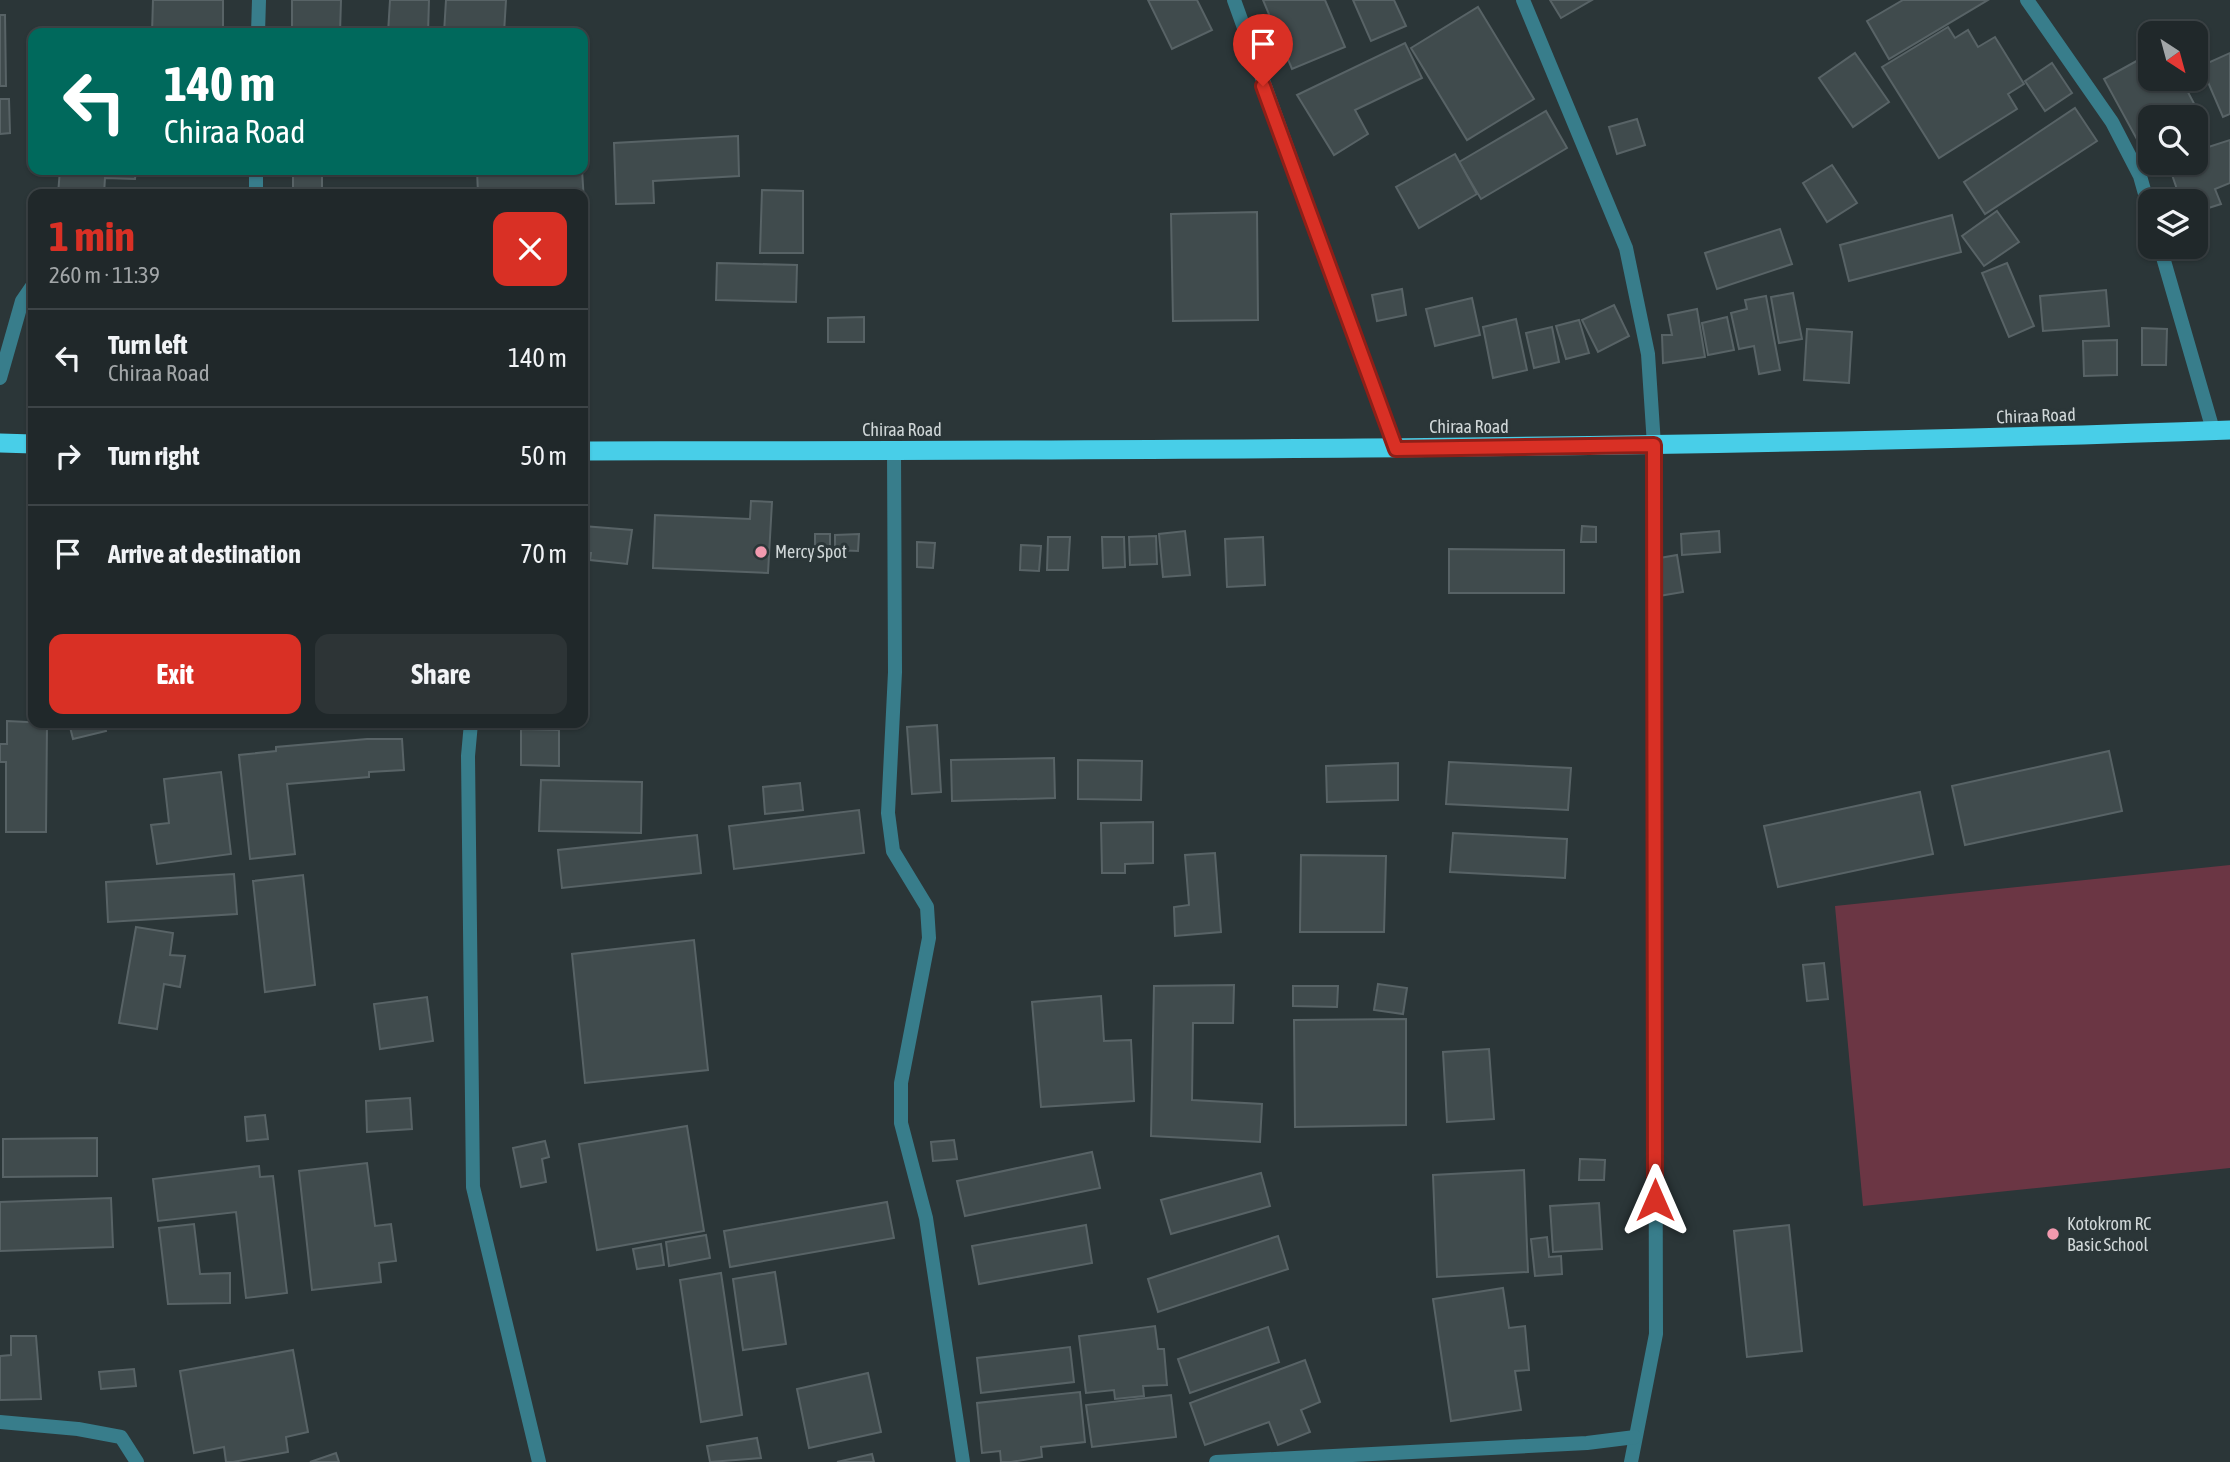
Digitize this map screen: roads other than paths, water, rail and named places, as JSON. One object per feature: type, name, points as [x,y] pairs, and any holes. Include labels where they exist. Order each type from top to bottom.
[{"type":"highway","name":"Chiraa Road","points":[[588,452],[1396,449],[1994,438],[2222,430]]},
{"type":"highway","points":[[0,443],[28,444]]},
{"type":"street","points":[[258,28],[259,0]]},
{"type":"street","points":[[1234,0],[1396,449]]},
{"type":"street","points":[[1523,0],[1626,248],[1648,354],[1654,445],[1656,1334],[1631,1462]]},
{"type":"street","points":[[2027,0],[2112,122],[2143,189]]},
{"type":"street","points":[[2164,259],[2222,430]]},
{"type":"street","points":[[0,377],[22,301],[28,292]]},
{"type":"street","points":[[894,451],[895,671],[888,813],[893,851],[927,907],[929,937],[901,1083],[901,1123],[926,1219],[964,1462]]},
{"type":"street","points":[[471,728],[468,756],[473,1187],[539,1462]]},
{"type":"street","points":[[0,1422],[78,1429],[121,1437],[137,1462]]},
{"type":"street","points":[[1216,1462],[1587,1443],[1636,1437]]},
{"type":"place","name":"Mercy Spot","points":[[761,552]]},
{"type":"place","name":"Kotokrom RC Basic School","points":[[2053,1234]]}]
